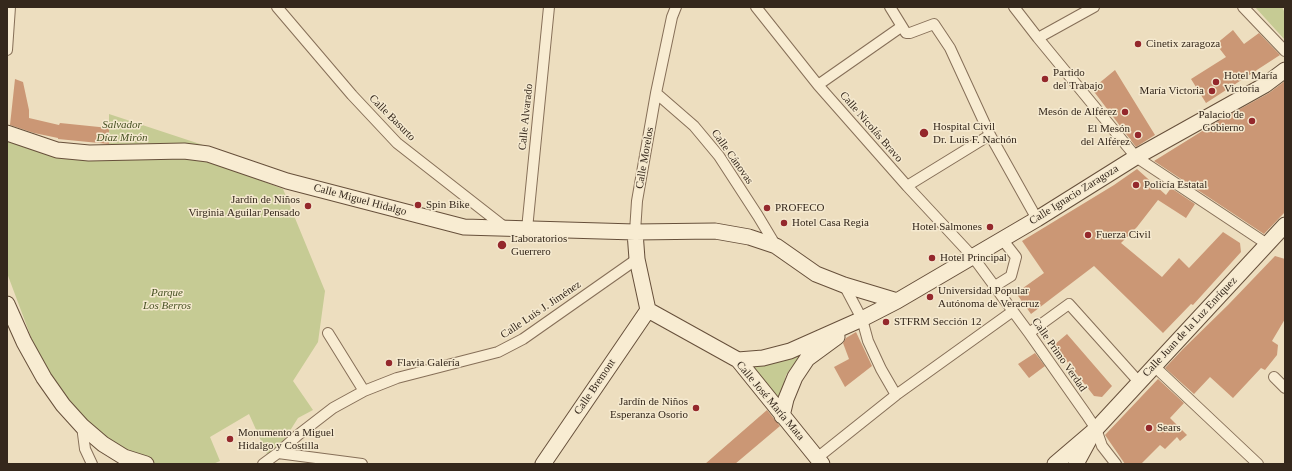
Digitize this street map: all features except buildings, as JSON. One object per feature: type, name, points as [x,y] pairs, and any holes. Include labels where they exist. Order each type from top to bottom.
[{"type":"main road","name":"Calle Ignacio Zaragoza","points":[[738,360],[762,358],[790,350],[862,319],[897,301],[1037,219],[1136,157],[1265,85],[1285,70]]},
{"type":"main road","name":"Calle Miguel Hidalgo","points":[[7,133],[57,150],[89,153],[184,151],[208,154],[287,181],[464,227],[635,232],[715,231],[749,236],[776,246],[816,274],[844,285],[897,301]]},
{"type":"main road","name":"Calle Morelos","points":[[635,232],[637,259],[648,310]]},
{"type":"main road","name":"Calle Juan de la Luz Enríquez","points":[[1096,429],[1267,244],[1283,232]]},
{"type":"main road","points":[[7,304],[24,342],[44,378],[63,405],[82,426],[103,444],[124,456],[146,464]]},
{"type":"main road","name":"Calle José María Mata","points":[[648,310],[738,360],[819,461]]},
{"type":"main road","name":"Calle Bremont","points":[[543,464],[648,310]]},
{"type":"main road","name":"Calle Ignacio Zaragoza","points":[[782,416],[786,399],[795,377],[807,359],[862,319]]},
{"type":"main road","points":[[1055,464],[1096,429]]},
{"type":"main road","points":[[1076,464],[1096,429]]},
{"type":"street","points":[[7,50],[10,7]]},
{"type":"street","name":"Calle Basurto","points":[[277,7],[352,95],[397,143],[508,229]]},
{"type":"street","name":"Calle Alvarado","points":[[527,229],[549,7]]},
{"type":"street","name":"Calle Morelos","points":[[635,232],[637,201],[656,93],[672,17],[676,7]]},
{"type":"street","name":"Calle Nicolás Bravo","points":[[756,7],[818,85],[906,186],[973,257]]},
{"type":"street","points":[[890,7],[906,33],[910,33],[934,24],[950,48],[990,135],[1037,219]]},
{"type":"street","points":[[1014,7],[1136,157],[1267,244]]},
{"type":"street","points":[[1038,38],[1094,7]]},
{"type":"street","points":[[1243,7],[1285,51]]},
{"type":"street","points":[[818,85],[901,27]]},
{"type":"street","name":"Calle Cánovas","points":[[656,93],[694,126],[719,156],[776,246]]},
{"type":"street","points":[[906,186],[990,135]]},
{"type":"street","points":[[995,286],[1011,276],[1016,257],[1002,239]]},
{"type":"street","name":"Calle Primo Verdad","points":[[973,257],[1030,333],[1096,429],[1102,446],[1116,464]]},
{"type":"street","name":"Calle Luis J. Jiménez","points":[[263,464],[333,408],[364,391],[397,378],[498,352],[523,339],[637,259]]},
{"type":"street","points":[[844,285],[862,319],[868,341],[881,369],[896,395]]},
{"type":"street","points":[[1030,333],[1069,304],[1139,382]]},
{"type":"street","points":[[819,461],[896,395],[1013,311]]},
{"type":"street","points":[[328,333],[364,391]]},
{"type":"street","points":[[1154,366],[1258,464]]},
{"type":"street","points":[[1274,377],[1285,388]]},
{"type":"street","points":[[82,426],[85,449],[92,464]]},
{"type":"street","points":[[278,453],[362,464]]},
{"type":"green space","points":[[1255,7],[1282,7],[1285,13],[1285,40]]},
{"type":"green space","name":"Salvador Díaz Mirón","points":[[109,114],[203,145],[109,144]]},
{"type":"green space","name":"Parque Los Berros","points":[[8,142],[75,156],[205,159],[283,189],[325,291],[318,342],[293,381],[313,410],[298,418],[281,445],[267,454],[249,414],[210,437],[220,461],[213,464],[150,464],[109,448],[50,388],[7,273]]},
{"type":"green space","points":[[803,351],[786,375],[779,403],[751,364]]},
{"type":"place","name":"Cinetix zaragoza","points":[[1138,44]]},
{"type":"place","name":"Partido del Trabajo","points":[[1045,79]]},
{"type":"place","name":"Hotel María Victoria","points":[[1216,82]]},
{"type":"place","name":"María Victoria","points":[[1212,91]]},
{"type":"place","name":"Mesón de Alférez","points":[[1125,112]]},
{"type":"place","name":"Palacio de Gobierno","points":[[1252,121]]},
{"type":"place","name":"Hospital Civil Dr. Luis F. Nachón","points":[[924,133]]},
{"type":"place","name":"El Mesón del Alférez","points":[[1138,135]]},
{"type":"place","name":"Policía Estatal","points":[[1136,185]]},
{"type":"place","name":"Spin Bike","points":[[418,205]]},
{"type":"place","name":"Jardín de Niños Virginia Aguilar Pensado","points":[[308,206]]},
{"type":"place","name":"PROFECO","points":[[767,208]]},
{"type":"place","name":"Hotel Casa Regia","points":[[784,223]]},
{"type":"place","name":"Hotel Salmones","points":[[990,227]]},
{"type":"place","name":"Fuerza Civil","points":[[1088,235]]},
{"type":"place","name":"Laboratorios Guerrero","points":[[502,245]]},
{"type":"place","name":"Hotel Principal","points":[[932,258]]},
{"type":"place","name":"Universidad Popular Autónoma de Veracruz","points":[[930,297]]},
{"type":"place","name":"STFRM Sección 12","points":[[886,322]]},
{"type":"place","name":"Flavia Galería","points":[[389,363]]},
{"type":"place","name":"Jardín de Niños Esperanza Osorio","points":[[696,408]]},
{"type":"place","name":"Sears","points":[[1149,428]]},
{"type":"place","name":"Monumento a Miguel Hidalgo y Costilla","points":[[230,439]]}]
